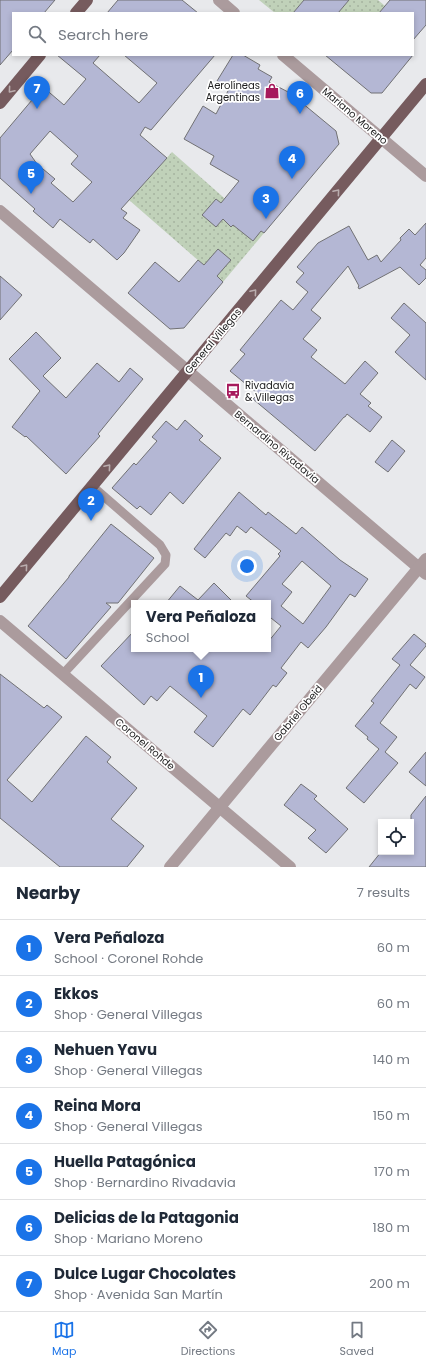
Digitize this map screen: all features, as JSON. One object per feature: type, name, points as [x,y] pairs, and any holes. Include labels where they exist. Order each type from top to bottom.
[{"type":"main road","points":[[77,12],[86,0]]},
{"type":"main road","points":[[0,103],[39,56]]},
{"type":"main road","name":"General Villegas","points":[[0,597],[426,84]]},
{"type":"street","points":[[219,0],[233,12]]},
{"type":"street","name":"Mariano Moreno","points":[[285,56],[426,176]]},
{"type":"street","name":"Bernardino Rivadavia","points":[[0,211],[188,371],[424,567]]},
{"type":"street","name":"Gabriel Obeid","points":[[170,867],[424,567]]},
{"type":"street","name":"Coronel Rohde","points":[[0,621],[290,867]]},
{"type":"lane","points":[[92,486],[160,545],[166,555],[165,564],[132,600]]},
{"type":"lane","points":[[63,674],[131,601]]},
{"type":"green space","points":[[259,0],[304,0],[294,12],[274,12]]},
{"type":"green space","points":[[349,0],[378,0],[385,6],[380,12],[339,12]]},
{"type":"green space","points":[[172,152],[264,233],[223,282],[129,200]]},
{"type":"building","points":[[0,0],[55,0],[45,12],[12,12],[12,51],[0,65]]},
{"type":"building","points":[[118,0],[182,0],[197,12],[108,12]]},
{"type":"building","points":[[304,0],[349,0],[339,12],[294,12]]},
{"type":"building","points":[[390,0],[426,0],[426,25],[414,39],[414,12],[380,12]]},
{"type":"building","points":[[58,56],[99,56],[93,63],[139,103],[157,83],[125,56],[214,56],[151,130],[145,127],[140,135],[167,158],[121,209],[127,213],[123,218],[140,230],[124,253],[117,260],[93,239],[90,243],[60,219],[53,228],[33,211],[35,209],[0,178],[0,138],[43,87],[64,105],[86,79]],"holes":[[[50,131],[78,156],[71,164],[92,182],[73,202],[51,183],[55,179],[37,164],[30,154]]]},
{"type":"building","points":[[232,56],[245,56],[260,65],[258,69],[272,77],[269,82],[290,93],[336,131],[339,144],[264,233],[261,231],[253,241],[233,225],[231,227],[223,219],[216,227],[202,215],[216,199],[221,203],[239,181],[210,164],[214,156],[184,139],[203,106],[216,114],[229,89],[217,81]]},
{"type":"building","points":[[326,56],[412,56],[382,93],[371,93]]},
{"type":"building","points":[[426,223],[426,258],[420,265],[426,270],[426,278],[419,285],[400,267],[359,289],[359,286],[348,266],[311,310],[321,318],[303,339],[317,350],[311,357],[345,384],[365,361],[378,373],[360,394],[371,403],[368,406],[382,417],[370,432],[347,414],[315,451],[253,399],[258,394],[230,371],[245,354],[240,350],[281,300],[293,310],[308,292],[296,282],[304,273],[297,267],[318,243],[349,226],[368,260],[377,255],[381,262],[409,229],[415,235]]},
{"type":"building","points":[[218,249],[231,260],[217,276],[223,282],[184,328],[170,329],[128,293],[155,262],[179,282],[198,260],[204,265]]},
{"type":"building","points":[[0,276],[22,295],[0,320]]},
{"type":"building","points":[[404,303],[426,323],[426,380],[395,352],[410,335],[391,318]]},
{"type":"building","points":[[36,332],[61,358],[43,376],[66,398],[97,363],[119,382],[130,368],[143,379],[98,434],[100,436],[66,474],[26,436],[25,437],[12,427],[40,391],[9,359]]},
{"type":"building","points":[[185,420],[203,436],[199,440],[221,458],[183,504],[170,492],[151,515],[140,506],[137,509],[112,488],[134,463],[136,465],[157,441],[152,437],[166,421],[177,430]]},
{"type":"building","points":[[392,440],[405,451],[388,472],[375,462]]},
{"type":"building","points":[[239,492],[266,515],[268,512],[296,534],[302,527],[340,560],[368,579],[355,597],[350,594],[326,627],[308,648],[301,642],[281,668],[287,673],[276,687],[273,685],[250,715],[243,709],[213,747],[194,732],[207,716],[170,686],[157,701],[151,696],[144,705],[101,666],[131,634],[131,652],[271,652],[271,638],[281,626],[271,618],[271,600],[251,600],[246,596],[280,556],[278,554],[281,551],[251,527],[246,533],[237,526],[230,536],[226,533],[205,558],[194,549]],"holes":[[[302,561],[331,586],[303,624],[281,606],[292,592],[282,584]]]},
{"type":"building","points":[[111,524],[154,558],[118,603],[106,603],[111,607],[66,659],[28,626]]},
{"type":"building","points":[[214,583],[231,600],[198,600]]},
{"type":"building","points":[[180,586],[198,600],[168,600]]},
{"type":"building","points":[[414,634],[426,644],[426,646],[410,665],[425,677],[416,689],[410,684],[380,723],[397,737],[385,752],[398,763],[364,803],[346,788],[379,749],[355,726],[374,703],[371,701],[400,665],[392,659]]},
{"type":"building","points":[[0,674],[44,708],[47,705],[62,717],[7,780],[32,802],[86,736],[111,757],[107,762],[137,788],[111,819],[144,846],[127,867],[60,867],[0,818]]},
{"type":"building","points":[[426,752],[426,786],[409,772]]},
{"type":"building","points":[[301,784],[317,796],[314,799],[348,829],[326,853],[308,838],[316,830],[284,805]]},
{"type":"building","points":[[426,796],[426,867],[369,867],[379,855],[414,855],[414,819],[411,819],[411,815]]},
{"type":"place","name":"Aerolíneas Argentinas","points":[[272,91]]},
{"type":"place","name":"Dulce Lugar Chocolates","points":[[37,109]]},
{"type":"place","name":"Delicias de la Patagonia","points":[[300,114]]},
{"type":"place","name":"Reina Mora","points":[[292,179]]},
{"type":"place","name":"Huella Patagónica","points":[[31,194]]},
{"type":"place","name":"Nehuen Yavu","points":[[266,219]]},
{"type":"place","name":"Rivadavia & Villegas","points":[[233,391]]},
{"type":"place","name":"Ekkos","points":[[91,521]]},
{"type":"place","name":"Vera Peñaloza","points":[[201,698]]}]
